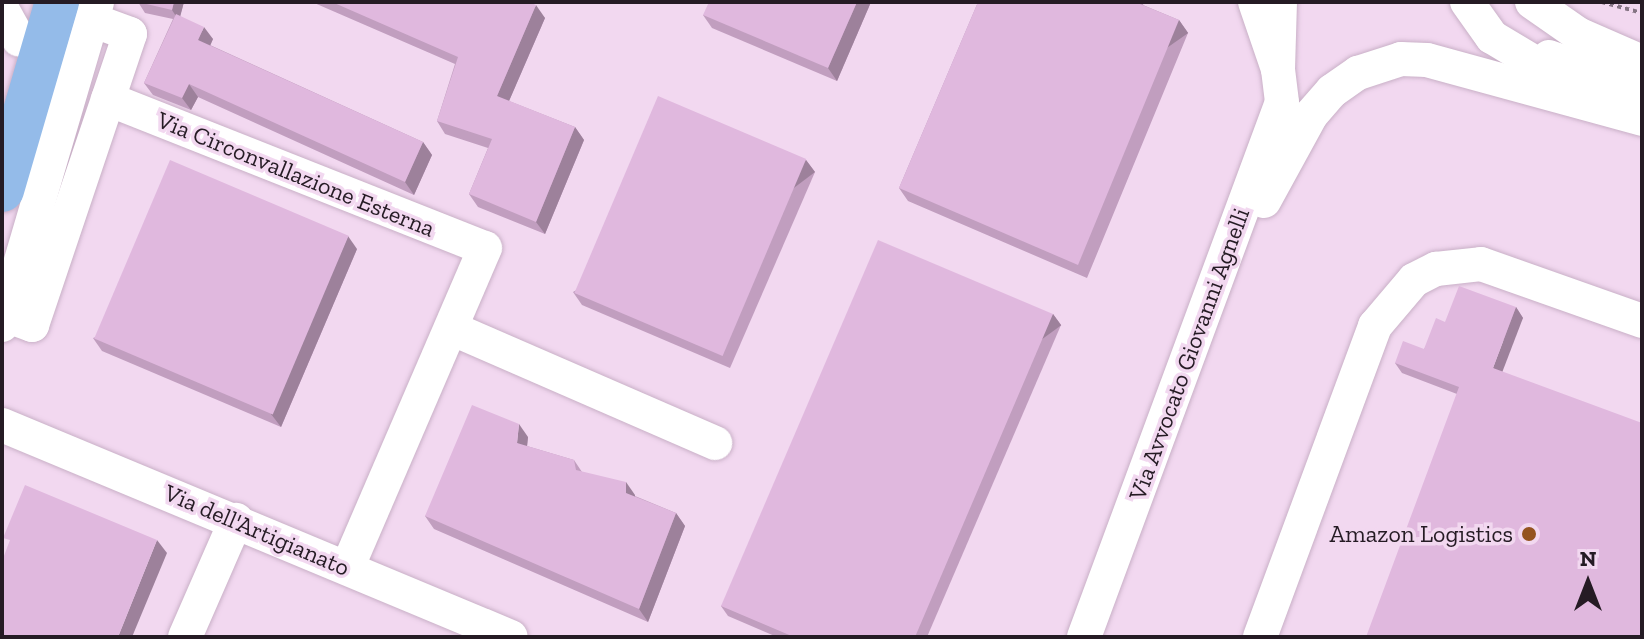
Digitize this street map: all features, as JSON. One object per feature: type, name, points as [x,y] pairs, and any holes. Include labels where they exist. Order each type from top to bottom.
[{"type":"main road","points":[[2,190],[82,8]]},
{"type":"main road","points":[[2,99],[17,17]]},
{"type":"street","points":[[1255,2],[1278,69]]},
{"type":"street","points":[[1278,69],[1280,2]]},
{"type":"street","points":[[1467,2],[1492,37],[1605,105]]},
{"type":"street","points":[[1534,4],[1578,34],[1642,62]]},
{"type":"street","points":[[82,8],[130,34],[108,99],[32,325],[3,320],[82,8]]},
{"type":"street","points":[[1492,37],[1642,89]]},
{"type":"street","points":[[1209,300],[1311,115],[1358,73],[1401,59],[1427,60],[1605,105],[1642,119]]},
{"type":"street","name":"Via Avvocato Giovanni Agnelli","points":[[1084,637],[1282,102],[1278,69]]},
{"type":"street","name":"Via Circonvallazione Esterna","points":[[108,99],[485,248],[453,329]]},
{"type":"street","points":[[1260,637],[1375,326],[1414,280],[1457,264],[1493,266],[1642,321]]},
{"type":"street","points":[[347,568],[453,329],[715,443]]},
{"type":"street","name":"Via dell'Artigianato","points":[[2,425],[511,637]]},
{"type":"street","points":[[185,637],[236,520]]},
{"type":"path","points":[[1602,2],[1642,13]]},
{"type":"building","points":[[138,2],[174,2],[172,10]]},
{"type":"building","points":[[332,2],[529,2],[536,5],[497,96],[575,127],[536,222],[469,194],[492,139],[437,121],[458,57]]},
{"type":"building","points":[[709,2],[857,2],[828,68],[703,15]]},
{"type":"building","points":[[978,2],[1135,2],[1179,20],[1078,265],[899,188]]},
{"type":"building","points":[[176,14],[204,27],[198,40],[423,142],[405,182],[189,84],[182,98],[144,83]]},
{"type":"building","points":[[658,96],[806,159],[723,356],[574,293]]},
{"type":"building","points":[[170,160],[349,236],[273,414],[94,339]]},
{"type":"building","points":[[878,240],[1053,314],[915,637],[794,637],[721,606]]},
{"type":"building","name":"Amazon Logistics","points":[[1459,286],[1516,307],[1493,368],[1642,423],[1642,637],[1366,637],[1459,387],[1395,363],[1403,341],[1424,349],[1436,318],[1445,322]]},
{"type":"building","points":[[472,405],[519,424],[517,443],[574,460],[576,470],[626,482],[626,493],[676,513],[639,609],[425,516]]},
{"type":"building","points":[[25,485],[157,540],[118,637],[2,637],[2,561],[10,540],[3,538]]},
{"type":"place","name":"Amazon Logistics","points":[[1529,534]]}]
